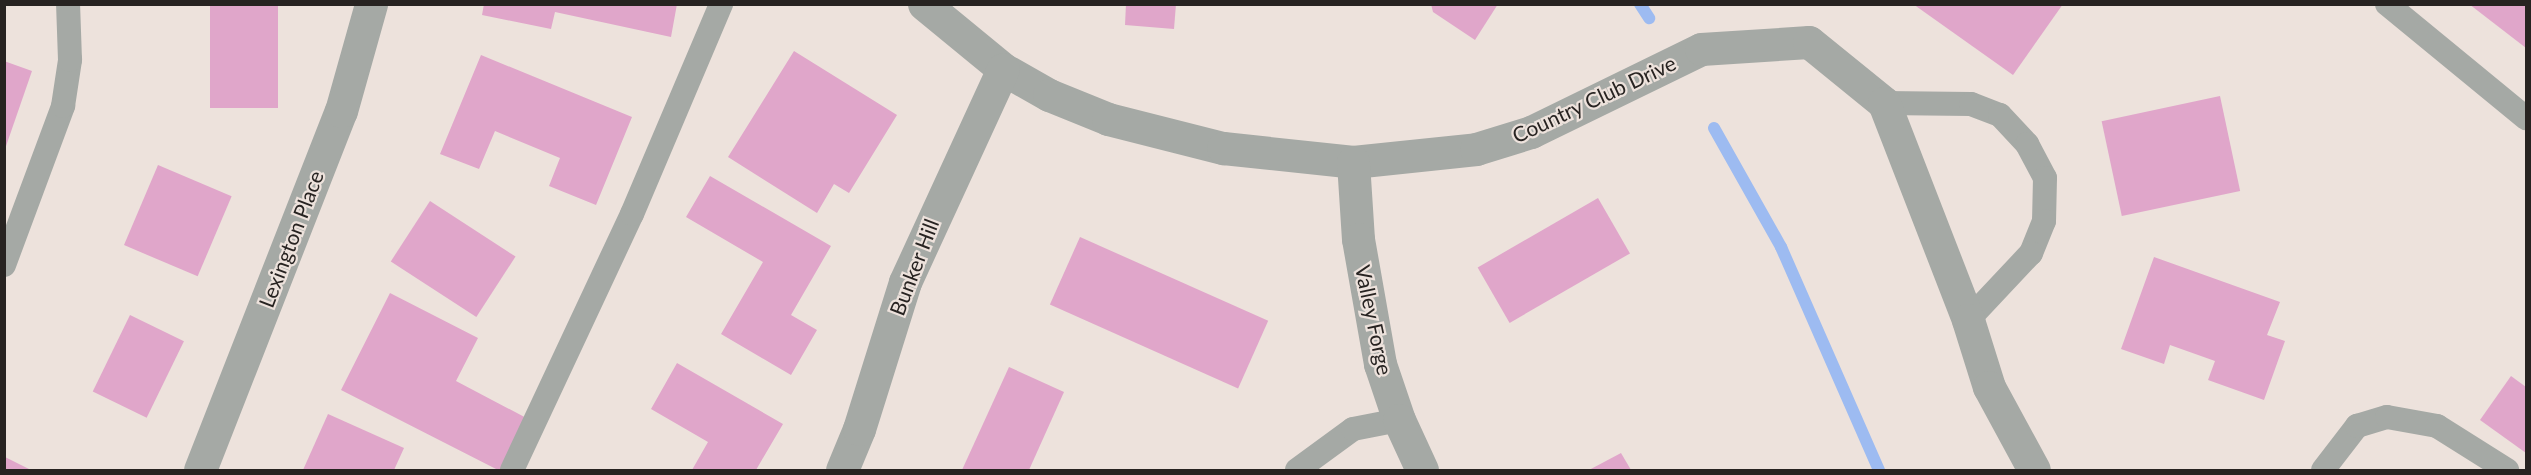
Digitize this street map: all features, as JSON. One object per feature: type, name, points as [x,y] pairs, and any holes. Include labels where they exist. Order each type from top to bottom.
[{"type":"street","name":"Lexington Place","points":[[200,471],[341,111],[371,4]]},
{"type":"street","name":"Country Club Drive","points":[[924,4],[1003,69],[1049,95],[1163,136],[1223,148],[1353,162],[1476,149],[1531,132],[1701,49],[1809,42],[1884,103],[1968,320],[1989,387],[2034,471]]},
{"type":"street","name":"Bunker Hill","points":[[842,471],[905,282],[1003,69]]},
{"type":"street","name":"Valley Forge","points":[[1353,162],[1358,239],[1367,301],[1380,364],[1399,420],[1422,471]]},
{"type":"lane","points":[[4,265],[63,106],[70,60],[68,4]]},
{"type":"lane","points":[[512,471],[632,214],[721,4]]},
{"type":"lane","points":[[2387,4],[2526,118]]},
{"type":"lane","points":[[1884,103],[1971,104],[2000,115],[2027,144],[2045,178],[2044,221],[2031,253],[1968,320]]},
{"type":"lane","points":[[2323,471],[2358,426],[2387,417],[2437,426],[2507,471]]},
{"type":"lane","points":[[1297,471],[1353,429],[1399,420]]},
{"type":"building","points":[[210,4],[278,4],[278,108],[210,108]]},
{"type":"building","points":[[484,4],[677,4],[671,37],[555,12],[551,29],[482,15]]},
{"type":"building","points":[[1126,4],[1176,4],[1174,29],[1125,25]]},
{"type":"building","points":[[1431,4],[1498,4],[1475,40],[1433,12]]},
{"type":"building","points":[[1913,4],[2063,4],[2013,75]]},
{"type":"building","points":[[2469,4],[2526,4],[2526,48]]},
{"type":"building","points":[[794,51],[897,115],[849,193],[834,184],[817,213],[728,157]]},
{"type":"building","points":[[481,55],[632,117],[596,205],[549,186],[560,158],[495,131],[479,169],[440,154]]},
{"type":"building","points":[[4,61],[32,71],[5,149],[4,149]]},
{"type":"building","points":[[2220,96],[2240,191],[2122,216],[2102,121]]},
{"type":"building","points":[[158,165],[232,196],[198,276],[124,245]]},
{"type":"building","points":[[710,176],[831,246],[791,315],[817,330],[791,375],[721,334],[763,262],[686,217]]},
{"type":"building","points":[[1598,198],[1630,253],[1510,323],[1478,268]]},
{"type":"building","points":[[430,201],[516,257],[476,317],[391,261]]},
{"type":"building","points":[[1080,237],[1268,321],[1238,388],[1050,305]]},
{"type":"building","points":[[2154,257],[2280,302],[2267,335],[2285,341],[2264,400],[2208,380],[2215,361],[2170,345],[2164,364],[2121,349]]},
{"type":"building","points":[[390,293],[478,338],[456,381],[532,421],[507,470],[498,470],[341,390]]},
{"type":"building","points":[[130,315],[184,341],[147,418],[93,391]]},
{"type":"building","points":[[677,363],[783,424],[756,470],[692,470],[708,442],[651,409]]},
{"type":"building","points":[[1009,367],[1064,392],[1029,470],[962,470]]},
{"type":"building","points":[[2511,376],[2526,387],[2526,453],[2480,420]]},
{"type":"building","points":[[328,414],[404,448],[394,470],[303,470]]},
{"type":"building","points":[[1621,453],[1631,470],[1589,470]]},
{"type":"building","points":[[5,457],[31,470],[5,470]]},
{"type":"waterway","points":[[1640,4],[1649,18]]},
{"type":"waterway","points":[[1714,128],[1781,247],[1879,470]]}]
